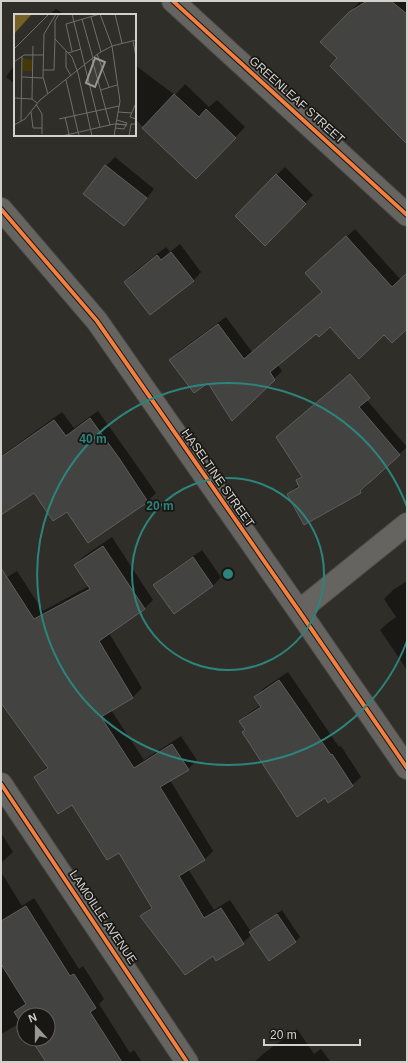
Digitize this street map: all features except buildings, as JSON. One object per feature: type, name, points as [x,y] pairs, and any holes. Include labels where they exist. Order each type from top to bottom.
[{"type":"street","name":"GREENLEAF STREET","points":[[173,1],[407,215]]},
{"type":"street","name":"HASELTINE STREET","points":[[1,209],[97,322],[407,768]]},
{"type":"street","points":[[299,611],[407,524]]},
{"type":"street","name":"LAMOILLE AVENUE","points":[[1,784],[187,1062]]},
{"type":"cycle path","points":[[173,1],[407,215]]},
{"type":"cycle path","points":[[1,209],[97,321],[407,768]]},
{"type":"cycle path","points":[[1,784],[187,1062]]}]
